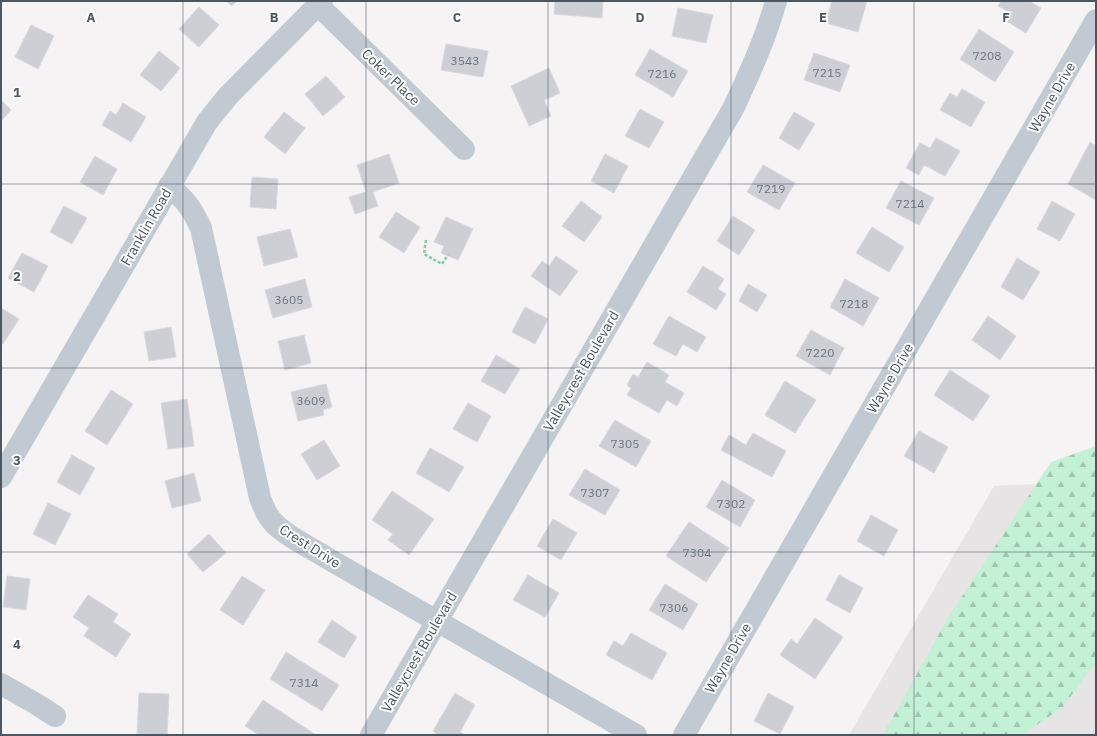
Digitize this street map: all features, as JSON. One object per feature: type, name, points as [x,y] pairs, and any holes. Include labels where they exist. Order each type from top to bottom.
[{"type":"street","name":"Valleycrest Boulevard","points":[[371,735],[734,107],[754,63],[776,1]]},
{"type":"street","name":"Coker Place","points":[[320,3],[464,149]]},
{"type":"street","name":"Franklin Road","points":[[1,477],[207,122],[228,96],[320,3]]},
{"type":"street","name":"Wayne Drive","points":[[684,735],[1096,20]]},
{"type":"street","name":"Crest Drive","points":[[169,186],[181,195],[191,209],[201,228],[260,498],[263,507],[271,520],[281,530],[327,558],[636,735]]},
{"type":"street","points":[[1,684],[55,716]]},
{"type":"path","points":[[426,240],[424,254],[442,264],[448,256]]},
{"type":"shaded area","points":[[1096,481],[1096,735],[849,735],[994,486]]},
{"type":"green space","points":[[1096,446],[1096,664],[1091,668],[1063,707],[1022,735],[883,735],[949,616],[1051,462]]},
{"type":"building","points":[[226,1],[237,1],[232,6]]},
{"type":"building","points":[[555,1],[603,1],[602,18],[554,14]]},
{"type":"building","points":[[832,1],[867,1],[858,32],[826,23]]},
{"type":"building","points":[[1001,1],[1029,1],[1041,8],[1026,33],[1003,19],[1007,11],[998,6]]},
{"type":"building","points":[[199,7],[219,25],[199,47],[179,29]]},
{"type":"building","points":[[678,8],[713,15],[706,43],[672,36]]},
{"type":"building","points":[[31,25],[54,36],[38,69],[15,57]]},
{"type":"building","points":[[979,29],[1014,52],[995,82],[960,59]]},
{"type":"building","points":[[446,44],[488,51],[483,77],[441,70]]},
{"type":"building","points":[[650,49],[688,71],[673,97],[635,75]]},
{"type":"building","points":[[159,51],[180,68],[161,91],[140,75]]},
{"type":"building","points":[[814,53],[850,65],[840,92],[804,80]]},
{"type":"building","points":[[549,68],[560,93],[544,100],[551,116],[529,126],[511,86]]},
{"type":"building","points":[[326,76],[345,97],[323,116],[305,94]]},
{"type":"building","points":[[962,89],[985,102],[971,127],[940,110],[950,93],[957,97]]},
{"type":"building","points":[[1,100],[11,110],[1,121]]},
{"type":"building","points":[[123,103],[146,117],[131,142],[102,125],[110,111],[116,115]]},
{"type":"building","points":[[640,109],[664,122],[649,148],[625,136]]},
{"type":"building","points":[[284,112],[305,128],[285,154],[264,137]]},
{"type":"building","points":[[794,112],[815,124],[799,150],[779,138]]},
{"type":"building","points":[[936,138],[960,151],[945,176],[924,165],[919,175],[906,168],[920,143],[930,148]]},
{"type":"building","points":[[1090,142],[1096,146],[1096,200],[1068,184]]},
{"type":"building","points":[[389,154],[399,183],[373,192],[378,206],[355,214],[349,197],[366,192],[357,165]]},
{"type":"building","points":[[605,154],[628,166],[614,193],[591,181]]},
{"type":"building","points":[[95,156],[117,169],[103,195],[80,182]]},
{"type":"building","points":[[763,165],[795,183],[779,210],[747,192]]},
{"type":"building","points":[[252,177],[278,179],[276,209],[250,207]]},
{"type":"building","points":[[901,181],[934,198],[919,225],[886,208]]},
{"type":"building","points":[[581,201],[602,217],[584,242],[562,226]]},
{"type":"building","points":[[1052,201],[1075,214],[1060,241],[1037,229]]},
{"type":"building","points":[[64,206],[87,218],[72,244],[50,232]]},
{"type":"building","points":[[396,212],[420,227],[404,253],[379,237]]},
{"type":"building","points":[[733,216],[755,230],[739,255],[717,241]]},
{"type":"building","points":[[446,217],[473,229],[458,260],[441,253],[444,246],[434,242]]},
{"type":"building","points":[[872,227],[904,247],[889,272],[856,253]]},
{"type":"building","points":[[290,229],[298,257],[264,266],[257,237]]},
{"type":"building","points":[[22,253],[48,266],[34,292],[8,278]]},
{"type":"building","points":[[556,256],[578,271],[560,296],[531,276],[542,261],[549,266]]},
{"type":"building","points":[[1017,258],[1040,272],[1023,300],[1001,287]]},
{"type":"building","points":[[703,266],[724,279],[718,289],[726,294],[716,310],[687,292]]},
{"type":"building","points":[[305,279],[312,307],[273,318],[265,290]]},
{"type":"building","points":[[845,279],[879,298],[863,326],[830,307]]},
{"type":"building","points":[[748,284],[767,295],[757,312],[739,301]]},
{"type":"building","points":[[525,307],[548,319],[535,344],[512,332]]},
{"type":"building","points":[[1,308],[19,319],[3,344],[1,343]]},
{"type":"building","points":[[669,316],[706,337],[697,352],[683,344],[676,356],[653,344]]},
{"type":"building","points":[[988,316],[1016,336],[1000,360],[972,340]]},
{"type":"building","points":[[171,327],[176,357],[149,361],[144,332]]},
{"type":"building","points":[[811,330],[844,348],[830,375],[796,356]]},
{"type":"building","points":[[304,335],[311,363],[285,370],[278,341]]},
{"type":"building","points":[[496,355],[520,369],[505,394],[481,381]]},
{"type":"building","points":[[647,362],[669,375],[665,382],[684,393],[677,406],[667,400],[659,413],[627,395],[631,388],[627,385],[633,374],[638,377]]},
{"type":"building","points":[[950,370],[990,396],[973,421],[934,395]]},
{"type":"building","points":[[785,381],[816,400],[795,433],[765,415]]},
{"type":"building","points":[[326,384],[332,407],[323,410],[324,415],[298,421],[291,392]]},
{"type":"building","points":[[111,390],[133,404],[107,445],[85,431]]},
{"type":"building","points":[[187,399],[194,446],[168,449],[161,403]]},
{"type":"building","points":[[468,403],[491,416],[477,442],[453,429]]},
{"type":"building","points":[[615,420],[651,441],[636,467],[599,446]]},
{"type":"building","points":[[919,431],[948,447],[934,473],[904,456]]},
{"type":"building","points":[[753,433],[786,451],[772,477],[721,450],[729,435],[746,445]]},
{"type":"building","points":[[324,440],[340,466],[317,480],[301,454]]},
{"type":"building","points":[[430,448],[464,467],[449,492],[416,473]]},
{"type":"building","points":[[72,455],[95,468],[80,495],[57,482]]},
{"type":"building","points":[[585,469],[620,490],[605,515],[569,495]]},
{"type":"building","points":[[194,473],[201,501],[172,508],[165,481]]},
{"type":"building","points":[[722,480],[755,500],[740,527],[706,507]]},
{"type":"building","points":[[392,491],[434,519],[409,555],[388,540],[393,534],[372,520]]},
{"type":"building","points":[[48,503],[71,514],[55,545],[33,534]]},
{"type":"building","points":[[871,515],[898,530],[884,556],[857,541]]},
{"type":"building","points":[[553,519],[577,533],[561,560],[537,546]]},
{"type":"building","points":[[689,522],[729,548],[706,582],[666,556]]},
{"type":"building","points":[[209,534],[226,553],[203,572],[187,554]]},
{"type":"building","points":[[528,575],[559,593],[545,617],[513,600]]},
{"type":"building","points":[[839,575],[863,588],[850,613],[826,600]]},
{"type":"building","points":[[7,576],[30,579],[26,610],[3,607]]},
{"type":"building","points":[[242,576],[265,590],[243,625],[220,610]]},
{"type":"building","points":[[665,584],[698,604],[683,630],[649,610]]},
{"type":"building","points":[[88,595],[118,614],[113,622],[131,634],[116,657],[84,636],[89,628],[73,617]]},
{"type":"building","points":[[815,618],[843,637],[815,679],[780,655],[791,639],[797,644]]},
{"type":"building","points":[[332,620],[357,637],[344,658],[318,642]]},
{"type":"building","points":[[631,633],[667,653],[652,680],[606,655],[614,641],[623,646]]},
{"type":"building","points":[[286,652],[339,685],[322,711],[270,679]]},
{"type":"building","points":[[139,693],[169,694],[167,735],[137,734]]},
{"type":"building","points":[[455,693],[475,705],[460,732],[465,735],[439,735],[433,731]]},
{"type":"building","points":[[768,693],[794,707],[780,734],[754,721]]},
{"type":"building","points":[[263,700],[316,735],[259,735],[245,726]]}]
